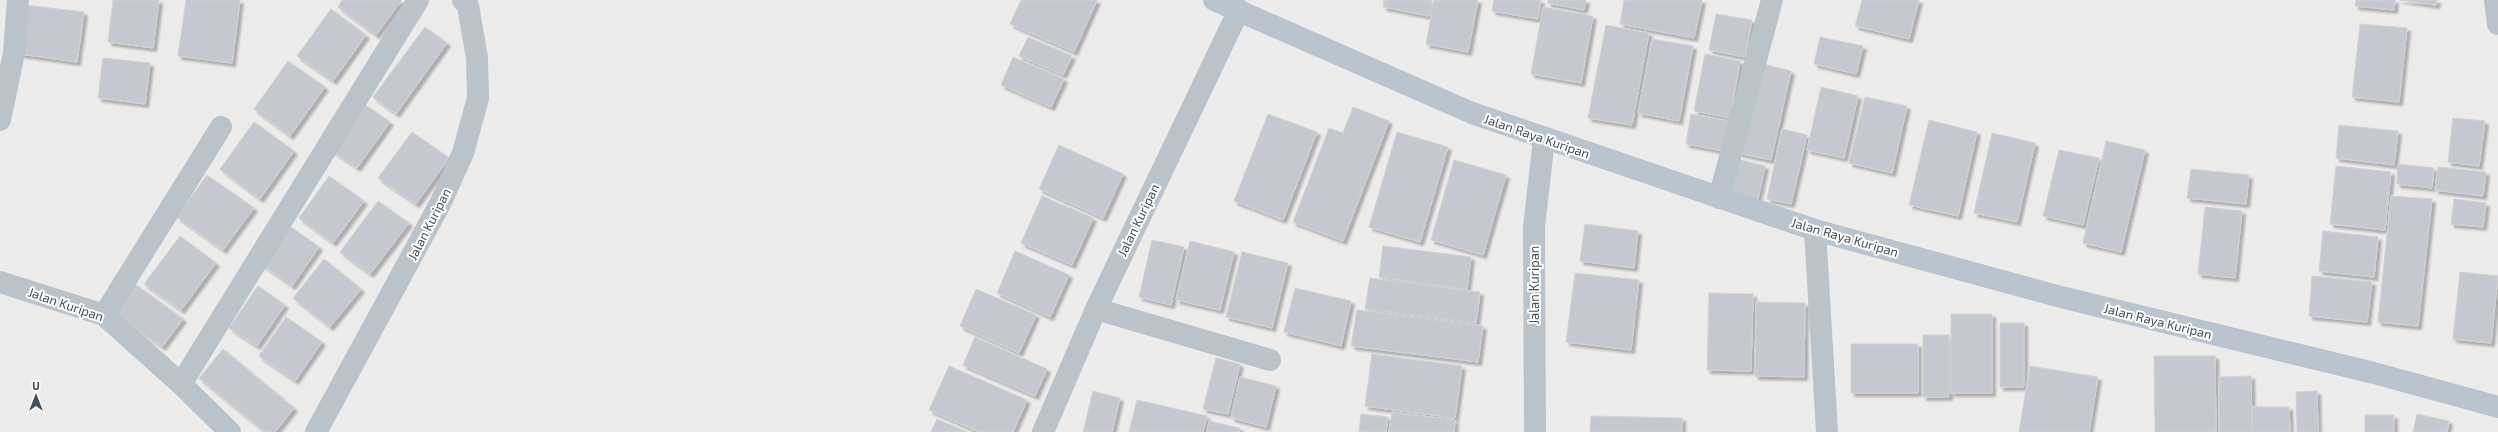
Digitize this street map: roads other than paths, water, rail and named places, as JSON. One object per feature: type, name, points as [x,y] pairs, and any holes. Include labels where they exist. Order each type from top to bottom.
[{"type":"street","points":[[0,120],[14,52],[18,0]]},
{"type":"street","points":[[181,384],[418,0]]},
{"type":"street","name":"Jalan Kuripan","points":[[316,432],[440,204],[463,153],[478,98],[477,58],[468,6],[463,0]]},
{"type":"street","name":"Jalan Raya Kuripan","points":[[1214,0],[1472,113],[1544,139],[1815,230],[2060,297],[2374,373],[2498,407]]},
{"type":"street","points":[[1719,198],[1772,0]]},
{"type":"street","points":[[2495,0],[2498,24]]},
{"type":"street","name":"Jalan Kuripan","points":[[1043,432],[1096,309],[1239,10]]},
{"type":"street","points":[[104,315],[221,127]]},
{"type":"street","name":"Jalan Kuripan","points":[[1535,432],[1534,227],[1544,139]]},
{"type":"street","points":[[1815,230],[1826,432]]},
{"type":"street","name":"Jalan Kuripan","points":[[0,282],[104,315],[181,384],[230,432]]},
{"type":"street","points":[[1096,309],[1270,360]]}]
